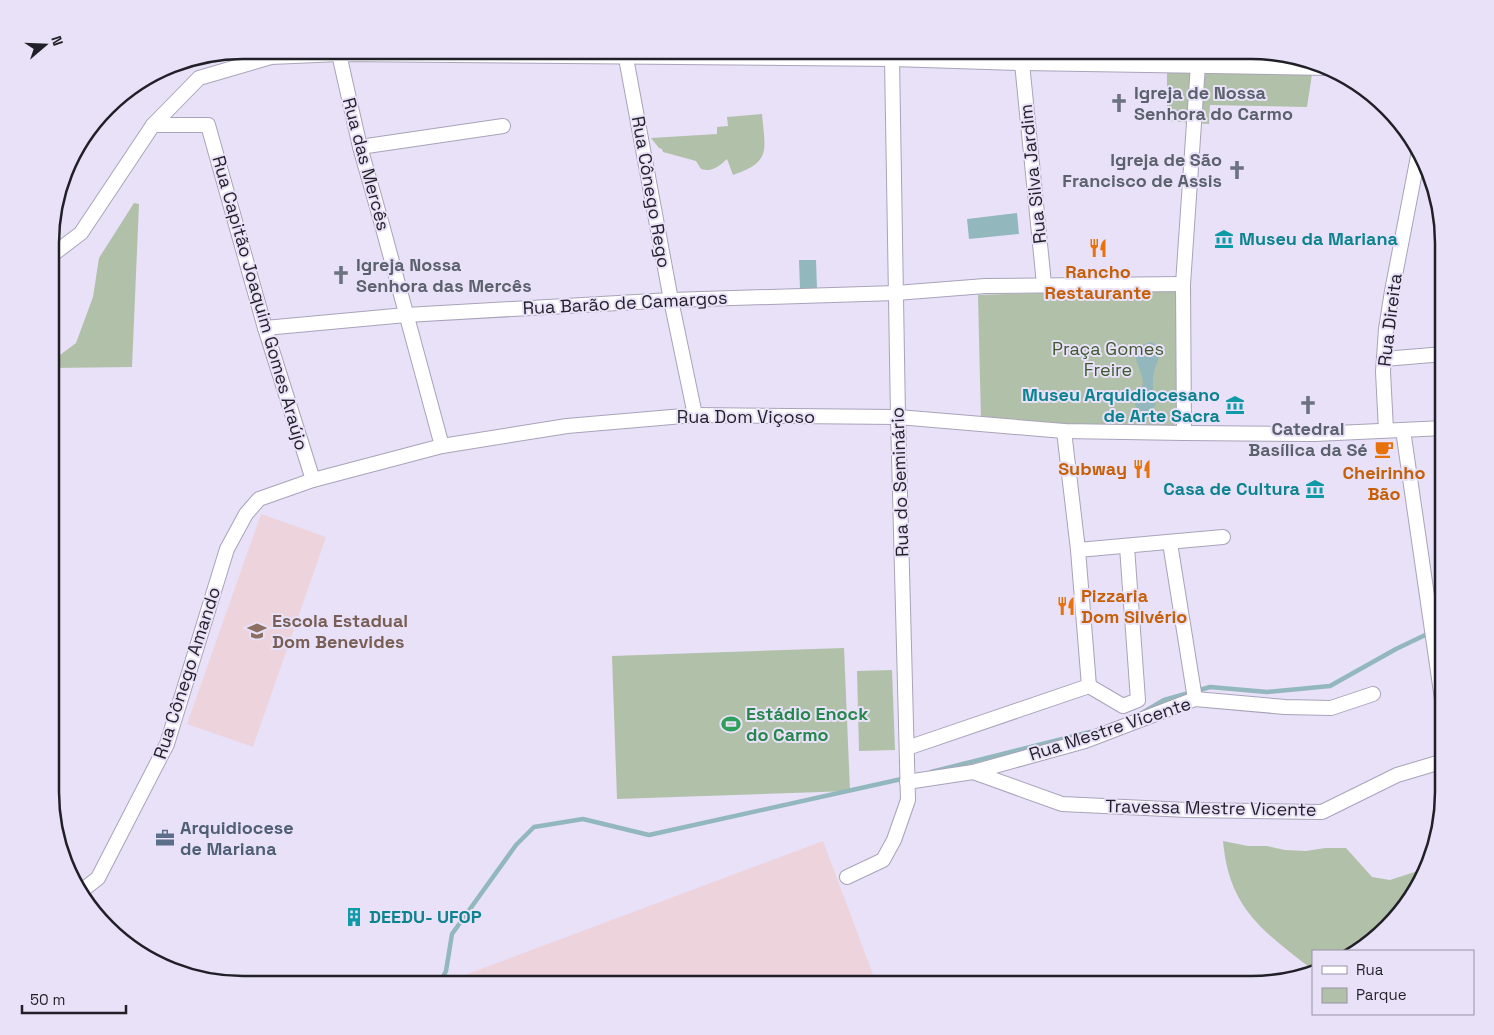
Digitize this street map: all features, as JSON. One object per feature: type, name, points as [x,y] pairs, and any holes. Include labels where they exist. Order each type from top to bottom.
[{"type":"street","points":[[59,250],[81,233],[153,125],[199,78],[264,59]]},
{"type":"street","name":"Rua das Mercês","points":[[340,59],[360,147],[442,446]]},
{"type":"street","name":"Rua Cônego Rego","points":[[626,59],[671,300],[695,415]]},
{"type":"street","points":[[892,59],[1310,68]]},
{"type":"street","name":"Rua do Seminário","points":[[847,877],[883,860],[894,840],[908,800],[898,417],[892,59]]},
{"type":"street","points":[[1184,433],[1183,284],[1198,59]]},
{"type":"street","name":"Rua Silva Jardim","points":[[1022,63],[1044,284]]},
{"type":"street","name":"Rua Capitão Joaquim Gomes Araújo","points":[[153,125],[208,125],[265,328],[313,480]]},
{"type":"street","points":[[360,147],[504,126]]},
{"type":"street","name":"Rua Direita","points":[[1386,430],[1384,359],[1386,329],[1417,163]]},
{"type":"street","points":[[1044,284],[1183,284]]},
{"type":"street","name":"Rua Barão de Camargos","points":[[265,328],[406,315],[671,300],[896,293],[985,286],[1044,284]]},
{"type":"street","points":[[1384,359],[1435,355]]},
{"type":"street","name":"Rua Dom Viçoso","points":[[313,480],[442,446],[567,426],[695,415],[898,417],[1064,430],[1184,433],[1315,434],[1435,428]]},
{"type":"street","points":[[1064,430],[1078,550],[1088,686]]},
{"type":"street","points":[[1402,430],[1435,664]]},
{"type":"street","name":"Rua Cônego Amando","points":[[86,888],[98,878],[167,744],[228,549],[246,514],[259,499],[313,480]]},
{"type":"street","points":[[1078,550],[1223,537]]},
{"type":"street","points":[[1170,543],[1195,699]]},
{"type":"street","points":[[907,748],[1088,686],[1123,706],[1138,700],[1127,547]]},
{"type":"street","name":"Rua Mestre Vicente","points":[[907,782],[973,772],[1085,742],[1195,699],[1285,707],[1331,708],[1373,694]]},
{"type":"street","name":"Travessa Mestre Vicente","points":[[973,772],[1062,804],[1187,810],[1322,812],[1398,775],[1435,763]]},
{"type":"shaded area","points":[[1017,213],[1019,234],[969,239],[967,219]]},
{"type":"shaded area","points":[[799,260],[816,260],[817,289],[800,289]]},
{"type":"shaded area","points":[[1151,342],[1157,345],[1159,355],[1153,380],[1156,405],[1147,414],[1136,407],[1135,403],[1143,383],[1136,355],[1142,345]]},
{"type":"shaded area","name":"Escola Estadual Dom Benevides","points":[[261,514],[326,537],[253,747],[187,724]]},
{"type":"shaded area","points":[[823,841],[874,976],[462,976]]},
{"type":"green space","points":[[1203,59],[1264,59],[1288,62],[1311,68],[1313,69],[1307,107],[1210,105],[1209,124],[1167,121],[1167,66],[1203,66]]},
{"type":"green space","points":[[762,114],[763,153],[754,165],[733,175],[727,159],[715,168],[709,170],[701,169],[696,161],[663,152],[651,138],[717,134],[717,127],[728,126],[727,117]]},
{"type":"green space","points":[[134,203],[139,204],[132,367],[59,368],[59,356],[76,343],[93,297],[99,258]]},
{"type":"green space","name":"Praça Gomes Freire","points":[[1180,288],[1175,433],[981,421],[978,295]]},
{"type":"green space","name":"Estádio Enock do Carmo","points":[[844,648],[850,791],[617,799],[612,656]]},
{"type":"green space","points":[[892,670],[895,750],[859,751],[857,671]]},
{"type":"green space","points":[[1223,841],[1285,850],[1306,851],[1325,848],[1346,848],[1372,877],[1390,880],[1417,871],[1404,895],[1382,923],[1347,950],[1312,950],[1312,967],[1310,967],[1264,930],[1252,916],[1241,901],[1227,864]]},
{"type":"waterway","points":[[1142,713],[1164,700],[1210,687],[1267,692],[1330,686],[1396,649],[1435,630]]},
{"type":"waterway","points":[[931,772],[1090,732]]},
{"type":"waterway","points":[[444,976],[452,934],[516,845],[534,827],[583,819],[649,835],[906,778]]},
{"type":"place","name":"Igreja de Nossa Senhora do Carmo","points":[[1119,103]]},
{"type":"place","name":"Igreja de São Francisco de Assis","points":[[1237,170]]},
{"type":"place","name":"Museu da Mariana","points":[[1224,239]]},
{"type":"place","name":"Rancho Restaurante","points":[[1098,248]]},
{"type":"place","name":"Igreja Nossa Senhora das Mercês","points":[[341,275]]},
{"type":"place","name":"Museu Arquidiocesano de Arte Sacra","points":[[1235,405]]},
{"type":"place","name":"Catedral Basílica da Sé","points":[[1308,405]]},
{"type":"place","name":"Cheirinho Bão","points":[[1384,449]]},
{"type":"place","name":"Subway","points":[[1142,469]]},
{"type":"place","name":"Casa de Cultura","points":[[1315,489]]},
{"type":"place","name":"Pizzaria Dom Silvério","points":[[1066,606]]},
{"type":"place","name":"Escola Estadual Dom Benevides","points":[[257,631]]},
{"type":"place","name":"Estádio Enock do Carmo","points":[[731,724]]},
{"type":"place","name":"Arquidiocese de Mariana","points":[[165,838]]},
{"type":"place","name":"DEEDU- UFOP","points":[[354,917]]}]
